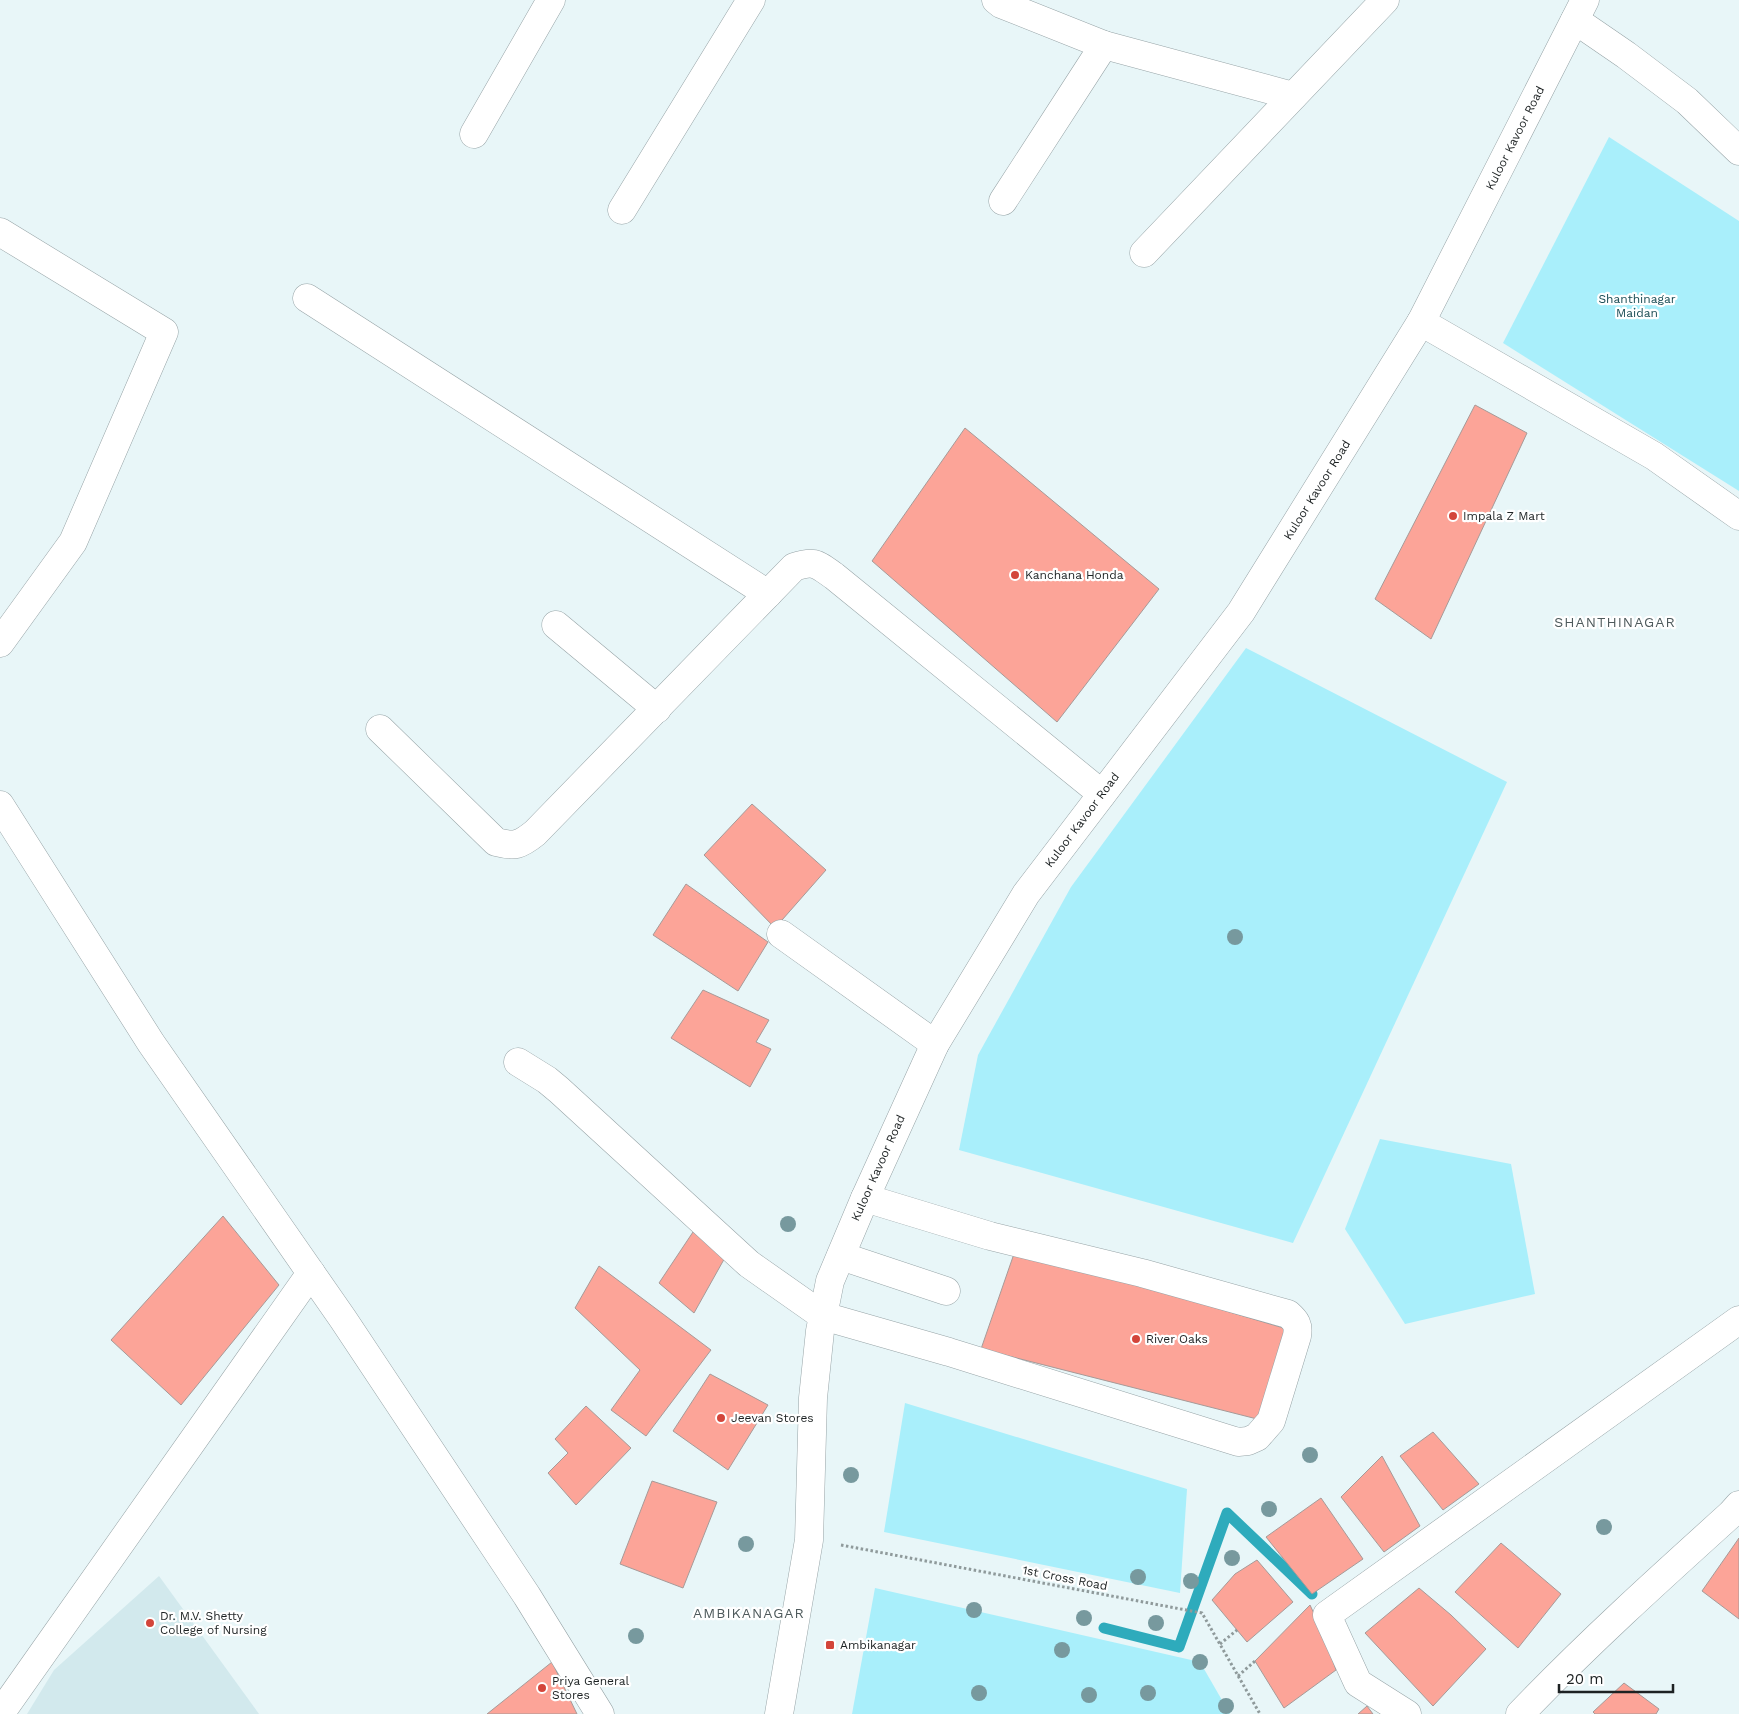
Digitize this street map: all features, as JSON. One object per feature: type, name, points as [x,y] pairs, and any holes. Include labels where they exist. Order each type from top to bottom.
[{"type":"street","points":[[474,134],[551,0]]},
{"type":"street","points":[[622,210],[751,0]]},
{"type":"street","points":[[996,0],[1001,4],[1104,45],[1294,96]]},
{"type":"street","points":[[1144,253],[1385,0]]},
{"type":"street","points":[[1580,10],[1626,55],[1687,101],[1739,151]]},
{"type":"street","name":"Kuloor Kavoor Road","points":[[779,1714],[809,1540],[813,1398],[823,1316],[830,1282],[864,1198],[935,1044],[1026,894],[1241,612],[1421,322],[1580,10]]},
{"type":"street","points":[[1003,201],[1104,45]]},
{"type":"street","points":[[0,232],[164,332],[73,542],[0,643]]},
{"type":"street","points":[[307,298],[768,594]]},
{"type":"street","points":[[1421,322],[1654,456],[1739,516]]},
{"type":"street","points":[[380,729],[496,842],[510,846],[522,843],[535,833],[794,567],[807,562],[818,564],[1102,794]]},
{"type":"street","points":[[556,626],[657,708]]},
{"type":"street","points":[[0,805],[151,1043],[311,1273],[527,1596],[600,1714]]},
{"type":"street","points":[[781,934],[935,1044]]},
{"type":"street","points":[[518,1062],[558,1090],[749,1264],[823,1316],[949,1352],[1238,1442],[1248,1441],[1257,1437],[1271,1421],[1299,1328],[1288,1314],[1142,1273],[990,1236],[864,1198]]},
{"type":"street","points":[[841,1256],[946,1291]]},
{"type":"street","points":[[0,1714],[311,1273]]},
{"type":"street","points":[[1407,1714],[1358,1683],[1327,1615],[1739,1320]]},
{"type":"street","points":[[1520,1714],[1550,1682],[1739,1505]]},
{"type":"path","name":"1st Cross Road","points":[[809,1540],[1202,1613],[1260,1714]]},
{"type":"path","points":[[1220,1644],[1237,1630]]},
{"type":"path","points":[[1238,1676],[1254,1661]]},
{"type":"shaded area","name":"Dr. M.V. Shetty College of Nursing","points":[[159,1576],[259,1714],[27,1714],[54,1670]]},
{"type":"green space","name":"Shanthinagar Maidan","points":[[1609,137],[1739,221],[1739,491],[1503,343]]},
{"type":"green space","points":[[1246,648],[1507,782],[1293,1243],[959,1150],[978,1055],[1071,887]]},
{"type":"green space","points":[[1380,1139],[1511,1164],[1535,1294],[1405,1324],[1345,1229]]},
{"type":"green space","points":[[905,1403],[1187,1489],[1180,1593],[884,1532]]},
{"type":"green space","points":[[875,1588],[1200,1662],[1230,1714],[852,1714]]},
{"type":"building","name":"Impala Z Mart","points":[[1475,405],[1527,433],[1431,639],[1375,599]]},
{"type":"building","name":"Kanchana Honda","points":[[965,428],[1159,589],[1057,722],[872,561]]},
{"type":"building","points":[[752,804],[826,870],[775,928],[704,855]]},
{"type":"building","points":[[686,884],[768,942],[738,991],[653,935]]},
{"type":"building","points":[[703,990],[769,1020],[756,1042],[771,1049],[750,1087],[671,1038]]},
{"type":"building","points":[[223,1216],[279,1285],[181,1405],[111,1340]]},
{"type":"building","points":[[693,1232],[727,1254],[694,1313],[659,1283]]},
{"type":"building","name":"River Oaks","points":[[1016,1248],[1290,1330],[1261,1420],[981,1349]]},
{"type":"building","points":[[599,1266],[711,1350],[646,1436],[611,1410],[640,1370],[575,1308]]},
{"type":"building","name":"Jeevan Stores","points":[[710,1374],[768,1405],[728,1470],[673,1431]]},
{"type":"building","points":[[586,1406],[631,1448],[576,1505],[548,1473],[568,1453],[555,1439]]},
{"type":"building","points":[[1433,1432],[1479,1484],[1443,1510],[1400,1456]]},
{"type":"building","points":[[1382,1456],[1420,1526],[1384,1552],[1341,1497]]},
{"type":"building","points":[[652,1481],[717,1502],[683,1588],[620,1564]]},
{"type":"building","points":[[1321,1498],[1363,1559],[1312,1594],[1266,1537]]},
{"type":"building","points":[[1739,1538],[1739,1619],[1702,1591]]},
{"type":"building","points":[[1501,1543],[1561,1594],[1518,1648],[1455,1592]]},
{"type":"building","points":[[1257,1560],[1293,1602],[1247,1642],[1212,1600],[1235,1574]]},
{"type":"building","points":[[1419,1588],[1451,1615],[1486,1649],[1433,1706],[1365,1633]]},
{"type":"building","points":[[1310,1605],[1324,1635],[1336,1670],[1284,1708],[1255,1661]]},
{"type":"building","name":"Priya General Stores","points":[[552,1662],[577,1714],[487,1714]]},
{"type":"building","points":[[1624,1683],[1659,1709],[1656,1714],[1595,1714],[1593,1712]]},
{"type":"building","points":[[1367,1706],[1373,1714],[1358,1714]]},
{"type":"waterway","points":[[1104,1628],[1179,1647],[1227,1513],[1312,1594]]},
{"type":"place","name":"Impala Z Mart","points":[[1453,516]]},
{"type":"place","name":"Kanchana Honda","points":[[1015,575]]},
{"type":"place","name":"River Oaks","points":[[1136,1339]]},
{"type":"place","name":"Jeevan Stores","points":[[721,1418]]},
{"type":"place","name":"Dr. M.V. Shetty College of Nursing","points":[[150,1623]]},
{"type":"place","name":"Ambikanagar","points":[[830,1645]]},
{"type":"place","name":"Priya General Stores","points":[[542,1688]]},
{"type":"district","name":"SHANTHINAGAR","points":[[1615,622]]},
{"type":"district","name":"AMBIKANAGAR","points":[[749,1613]]}]
